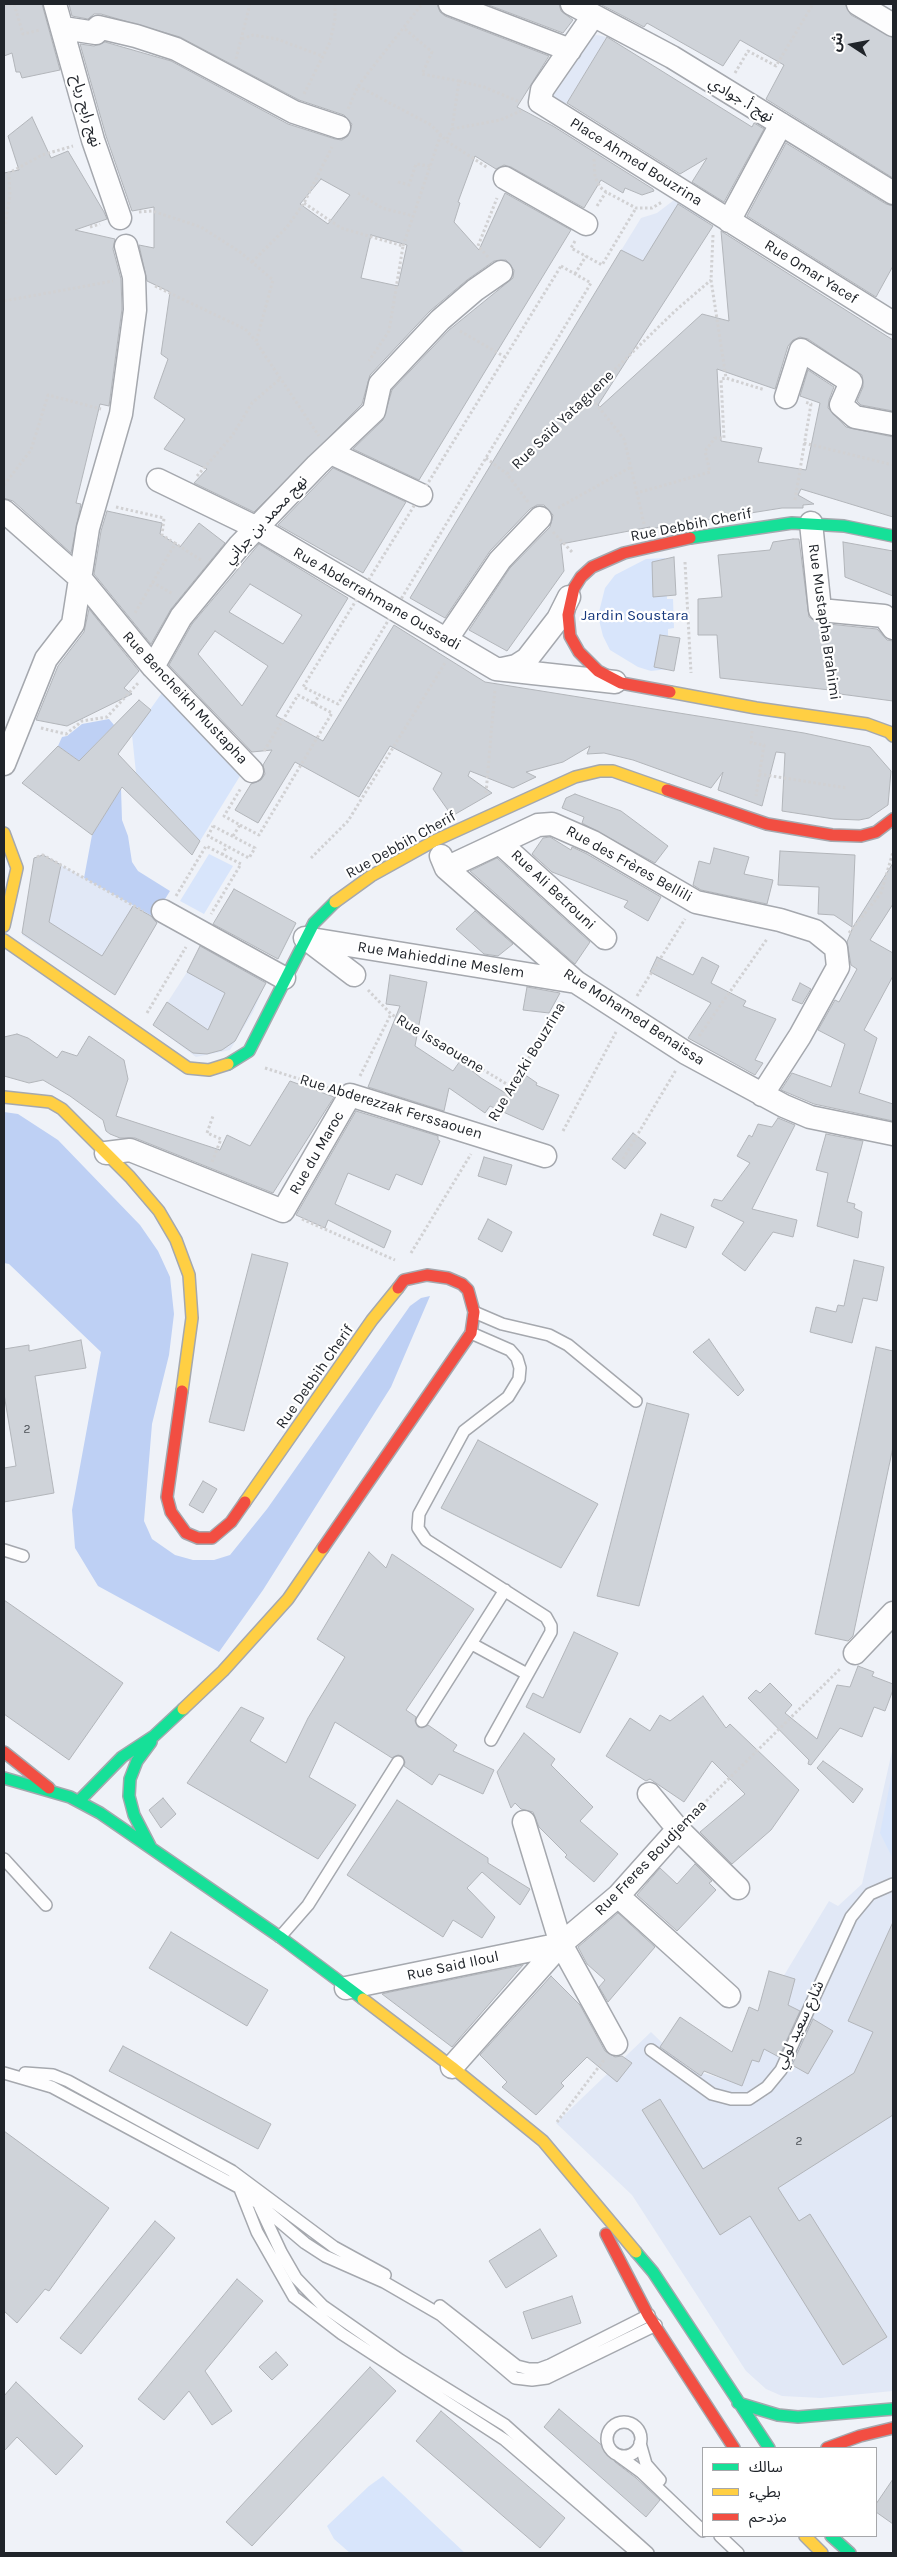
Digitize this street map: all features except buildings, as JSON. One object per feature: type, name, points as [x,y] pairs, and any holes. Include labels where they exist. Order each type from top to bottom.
[{"type":"street","name":"نهج رابح رياح","points":[[55,4],[63,27],[93,140],[120,218]]},
{"type":"street","points":[[450,4],[570,50]]},
{"type":"street","points":[[858,4],[893,25]]},
{"type":"street","points":[[536,104],[542,90],[591,19],[579,8]]},
{"type":"street","name":"نهج أ. جوادي","points":[[579,8],[672,57],[724,91],[893,192]]},
{"type":"street","points":[[63,27],[96,33],[98,27],[136,36],[176,49],[294,112],[339,127]]},
{"type":"street","name":"Place Ahmed Bouzrina","points":[[536,104],[600,140],[723,217]]},
{"type":"street","points":[[723,217],[780,124]]},
{"type":"street","points":[[505,178],[586,224]]},
{"type":"street","name":"Rue Omar Yacef","points":[[723,217],[893,323]]},
{"type":"street","points":[[4,764],[46,659],[73,624],[81,579],[80,568],[88,528],[121,414],[135,310],[134,277],[126,246]]},
{"type":"street","points":[[380,384],[440,320],[475,290],[502,272]]},
{"type":"street","points":[[786,397],[802,350],[851,382],[841,405],[855,417],[893,424]]},
{"type":"street","name":"نهج محمد بن جراني","points":[[153,667],[181,617],[239,546],[331,452],[374,412],[380,384]]},
{"type":"street","points":[[331,452],[424,488]]},
{"type":"street","name":"Rue Abderrahmane Oussadi","points":[[158,480],[184,491],[366,584],[395,609],[498,669]]},
{"type":"street","name":"Rue Bencheikh Mustapha","points":[[4,511],[81,579],[153,667],[252,771]]},
{"type":"street","points":[[452,643],[500,560],[540,518]]},
{"type":"street","name":"Rue Debbih Cherif","points":[[893,536],[851,527],[802,523],[684,539],[650,546],[624,553],[589,569],[574,588],[568,615],[574,642],[598,671],[621,683],[692,697],[867,724],[889,732],[893,736]]},
{"type":"street","name":"Rue Mustapha Brahimi","points":[[802,523],[820,610]]},
{"type":"street","points":[[498,669],[516,666],[527,658],[558,619],[574,588]]},
{"type":"street","points":[[820,610],[884,616],[893,628]]},
{"type":"street","points":[[498,669],[621,683]]},
{"type":"street","name":"Rue Debbih Cherif","points":[[4,940],[188,1068],[209,1070],[229,1064],[249,1051],[284,978],[314,923],[344,894],[370,876],[434,841],[575,777],[600,771],[623,774],[767,824],[823,834],[861,836],[876,832],[893,819]]},
{"type":"street","name":"Rue des Frères Bellili","points":[[446,868],[538,826],[552,824],[593,842],[696,902],[780,920],[816,930],[836,948]]},
{"type":"street","points":[[4,834],[12,850],[4,926]]},
{"type":"street","name":"Rue Mohamed Benaissa","points":[[434,841],[446,868],[576,982],[686,1053],[762,1095]]},
{"type":"street","name":"Rue Ali Betrouni","points":[[500,843],[604,938]]},
{"type":"street","points":[[155,912],[196,929],[284,978]]},
{"type":"street","points":[[305,938],[354,975]]},
{"type":"street","name":"Rue Mahieddine Meslem","points":[[305,938],[576,982]]},
{"type":"street","points":[[836,948],[838,967],[800,1036],[762,1095],[810,1117],[893,1134]]},
{"type":"street","name":"Rue Abderezzak Ferssaouen","points":[[350,1095],[545,1156]]},
{"type":"street","name":"Rue du Maroc","points":[[283,1211],[350,1095]]},
{"type":"street","name":"Rue Debbih Cherif","points":[[4,1097],[26,1098],[57,1105],[130,1177],[170,1227],[189,1275],[192,1318],[167,1497],[171,1512],[179,1526],[186,1533],[198,1538],[212,1538],[231,1522],[372,1320],[404,1280],[427,1275],[448,1278],[462,1284],[468,1290],[474,1312],[471,1333],[288,1599],[223,1670],[154,1736],[122,1757],[80,1801]]},
{"type":"street","points":[[106,1153],[130,1150],[205,1178],[283,1211]]},
{"type":"street","points":[[855,1653],[893,1613]]},
{"type":"street","name":"Rue Debbih Cherif","points":[[152,1848],[134,1815],[129,1796],[130,1779],[137,1761],[154,1736]]},
{"type":"street","points":[[4,1752],[52,1791]]},
{"type":"street","points":[[4,1778],[80,1801],[152,1848],[280,1937],[452,2067],[543,2141],[586,2195],[653,2272],[664,2314],[738,2402],[768,2447]]},
{"type":"street","points":[[649,1794],[678,1829],[738,1888]]},
{"type":"street","points":[[524,1822],[561,1944],[616,2044]]},
{"type":"street","name":"Rue Freres Boudjemaa","points":[[452,2067],[561,1944],[618,1896],[678,1829]]},
{"type":"street","points":[[618,1896],[729,1996]]},
{"type":"street","name":"Rue Said Iloul","points":[[346,1988],[561,1944]]},
{"type":"street","points":[[586,2195],[664,2314],[733,2447]]},
{"type":"street","points":[[738,2402],[771,2414],[798,2417],[893,2409]]},
{"type":"street","points":[[830,2447],[893,2428]]},
{"type":"street","points":[[856,2447],[880,2431]]},
{"type":"street","points":[[806,2537],[822,2553]]},
{"type":"street","points":[[832,2537],[850,2553]]},
{"type":"lane","points":[[474,1312],[502,1324],[548,1335],[568,1345],[636,1401]]},
{"type":"lane","points":[[471,1333],[510,1350],[520,1368],[520,1379],[508,1396],[464,1431],[419,1514],[418,1528],[426,1540],[546,1617],[551,1626],[492,1740]]},
{"type":"lane","points":[[4,1550],[23,1556]]},
{"type":"lane","points":[[422,1721],[505,1590]]},
{"type":"lane","points":[[472,1644],[527,1674]]},
{"type":"lane","points":[[280,1937],[308,1905],[398,1762]]},
{"type":"lane","points":[[4,1859],[46,1904]]},
{"type":"lane","name":"شارع سعيد لولي","points":[[652,2050],[712,2094],[730,2099],[749,2099],[767,2087],[781,2070],[851,1917],[870,1894],[893,1884]]},
{"type":"lane","points":[[4,2072],[53,2075],[68,2081],[232,2172],[258,2202],[305,2243],[325,2256],[384,2282],[441,2315],[515,2378],[532,2380],[547,2378],[664,2314]]},
{"type":"lane","points":[[4,2072],[52,2087],[245,2186],[334,2247],[445,2309],[517,2366],[539,2368],[550,2365],[664,2314]]},
{"type":"lane","points":[[245,2186],[257,2232],[294,2296],[342,2334],[505,2440],[636,2553]]},
{"type":"lane","points":[[258,2202],[281,2252],[296,2278],[323,2306],[400,2360],[506,2425],[648,2553]]},
{"type":"lane","points":[[702,2519],[651,2471],[646,2464],[638,2432],[630,2424],[624,2422],[614,2426],[607,2440],[610,2450],[641,2472],[702,2530]]},
{"type":"lane","points":[[619,2456],[634,2452],[640,2443]]},
{"type":"lane","points":[[710,2537],[727,2553]]},
{"type":"lane","points":[[721,2537],[738,2553]]},
{"type":"path","points":[[4,5],[14,4],[23,34],[63,27]]},
{"type":"path","points":[[228,77],[242,39],[250,4]]},
{"type":"path","points":[[294,112],[330,42],[335,19],[335,4]]},
{"type":"path","points":[[422,4],[405,29],[432,52],[422,74],[484,87],[536,104]]},
{"type":"path","points":[[724,91],[748,51],[776,66],[813,4]]},
{"type":"path","points":[[242,39],[253,35],[277,39],[323,56]]},
{"type":"path","points":[[447,139],[452,129],[459,81]]},
{"type":"path","points":[[358,86],[385,102],[410,113],[505,178],[478,246],[502,272]]},
{"type":"path","points":[[452,129],[500,120],[536,104]]},
{"type":"path","points":[[380,384],[363,371],[389,331],[403,246],[441,134]]},
{"type":"path","points":[[4,229],[10,196],[9,173],[42,155],[93,140]]},
{"type":"path","points":[[571,248],[602,265],[636,208],[600,188],[593,167],[600,140]]},
{"type":"path","points":[[398,182],[409,185],[416,164],[430,166]]},
{"type":"path","points":[[358,193],[382,208],[413,216]]},
{"type":"path","points":[[252,262],[287,227],[304,203],[340,228],[403,246]]},
{"type":"path","points":[[120,218],[152,210],[201,226],[252,262],[273,280],[256,342]]},
{"type":"path","points":[[723,217],[711,247],[710,280],[726,378]]},
{"type":"path","points":[[575,274],[586,256]]},
{"type":"path","points":[[366,584],[303,687],[338,704],[591,283],[560,266],[424,488]]},
{"type":"path","points":[[4,301],[134,277],[244,330],[256,342],[331,452]]},
{"type":"path","name":"Rue Saïd Yataguene","points":[[589,569],[540,518],[507,474],[710,280]]},
{"type":"path","points":[[440,320],[505,356]]},
{"type":"path","points":[[637,493],[710,472],[705,451],[715,438],[724,438],[721,378],[726,378],[812,404],[804,443],[802,523]]},
{"type":"path","points":[[184,491],[232,436],[252,403],[280,379]]},
{"type":"path","points":[[590,395],[624,439],[650,546]]},
{"type":"path","points":[[4,485],[30,450],[48,396],[121,414]]},
{"type":"path","points":[[804,443],[893,465]]},
{"type":"path","points":[[486,458],[507,474]]},
{"type":"path","points":[[540,518],[631,467]]},
{"type":"path","points":[[112,506],[164,518],[162,535],[176,542],[218,572]]},
{"type":"path","points":[[379,563],[407,517]]},
{"type":"path","points":[[684,539],[692,697]]},
{"type":"path","points":[[125,632],[176,542]]},
{"type":"path","name":"Rue Mustapha Brahimi","points":[[820,610],[838,720]]},
{"type":"path","points":[[311,858],[348,822],[452,643]]},
{"type":"path","points":[[20,724],[66,734],[82,721],[107,717],[153,667]]},
{"type":"path","points":[[483,819],[498,669]]},
{"type":"path","points":[[298,695],[314,704],[332,713],[259,835],[224,816],[298,695]]},
{"type":"path","points":[[314,704],[319,695]]},
{"type":"path","points":[[751,743],[764,745],[756,798]]},
{"type":"path","points":[[759,774],[847,788]]},
{"type":"path","points":[[233,836],[240,825]]},
{"type":"path","points":[[213,826],[233,836],[255,848],[248,858],[208,836],[213,826]]},
{"type":"path","points":[[179,891],[206,846],[241,864],[215,908]]},
{"type":"path","points":[[222,855],[227,846]]},
{"type":"path","points":[[836,948],[881,893],[893,852]]},
{"type":"path","points":[[43,855],[155,912]]},
{"type":"path","points":[[155,999],[196,929]]},
{"type":"path","name":"Rue Issaouene","points":[[354,975],[391,1014],[510,1086]]},
{"type":"path","name":"Rue Arezki Bouzrina","points":[[410,1256],[510,1086],[576,982]]},
{"type":"path","name":"Rue du Maroc","points":[[350,1095],[391,1014]]},
{"type":"path","name":"Rue Abderezzak Ferssaouen","points":[[237,1059],[350,1095]]},
{"type":"path","points":[[205,1178],[221,1139],[206,1133],[213,1116]]},
{"type":"path","points":[[283,1211],[396,1260]]},
{"type":"path","name":"Rue Freres Boudjemaa","points":[[678,1829],[855,1653]]},
{"type":"path","points":[[543,2141],[616,2044]]},
{"type":"shaded area","points":[[592,36],[607,37],[564,108],[550,97]]},
{"type":"shaded area","points":[[674,200],[707,218],[703,240],[603,280],[641,218],[657,213]]},
{"type":"shaded area","points":[[109,719],[114,725],[79,761],[58,746],[62,737],[67,736],[82,724]]},
{"type":"shaded area","points":[[121,788],[122,820],[128,836],[132,862],[138,871],[170,891],[154,917],[84,878],[92,835]]},
{"type":"shaded area","points":[[43,855],[159,920],[115,995],[22,935],[34,858]]},
{"type":"shaded area","points":[[203,941],[268,977],[253,1012],[230,1050],[196,1057],[153,1025],[187,972]]},
{"type":"shaded area","points":[[4,1112],[18,1114],[58,1140],[140,1225],[158,1251],[170,1277],[174,1314],[169,1355],[152,1424],[144,1521],[152,1539],[175,1555],[193,1560],[214,1560],[230,1555],[267,1509],[410,1306],[421,1298],[430,1296],[391,1387],[263,1590],[219,1652],[98,1586],[75,1548],[72,1510],[101,1352],[9,1264],[4,1263]]},
{"type":"shaded area","points":[[893,1747],[893,2391],[821,2398],[782,2396],[766,2389],[746,2371],[632,2195],[556,2123],[651,2032],[689,2069],[734,2082],[774,1992],[829,1901],[838,1906],[862,1884]]},
{"type":"green space","name":"Jardin Soustara","points":[[665,558],[667,599],[673,599],[674,628],[668,629],[668,669],[651,671],[638,667],[610,650],[603,636],[598,616],[605,588],[615,575],[646,559]]},
{"type":"green space","points":[[164,690],[240,776],[200,841],[136,773],[132,735]]},
{"type":"green space","points":[[209,854],[233,866],[204,914],[180,901]]},
{"type":"green space","points":[[893,1769],[893,1859],[880,1833]]},
{"type":"green space","points":[[383,2476],[465,2553],[350,2553],[334,2539],[327,2526],[369,2486]]},
{"type":"traffic: fast","points":[[690,538],[792,523],[844,526],[893,536]]},
{"type":"traffic: fast","points":[[228,1064],[249,1051],[314,923],[335,902]]},
{"type":"traffic: fast","points":[[79,1801],[122,1757],[154,1736],[183,1709]]},
{"type":"traffic: fast","points":[[150,1846],[134,1815],[129,1796],[130,1779],[137,1761],[151,1742]]},
{"type":"traffic: fast","points":[[4,1778],[70,1797],[100,1813],[280,1937],[363,1999]]},
{"type":"traffic: fast","points":[[636,2252],[653,2272],[768,2447]]},
{"type":"traffic: fast","points":[[738,2403],[778,2415],[798,2417],[893,2409]]},
{"type":"traffic: fast","points":[[832,2537],[850,2553]]},
{"type":"traffic: slow","points":[[670,692],[756,708],[867,724],[889,732],[893,736]]},
{"type":"traffic: slow","points":[[335,902],[371,876],[434,841],[575,777],[600,771],[613,771],[667,790]]},
{"type":"traffic: slow","points":[[4,833],[17,868],[4,926]]},
{"type":"traffic: slow","points":[[4,940],[188,1068],[209,1070],[228,1064]]},
{"type":"traffic: slow","points":[[4,1097],[50,1102],[62,1109],[130,1177],[159,1211],[176,1240],[189,1275],[192,1318],[182,1391]]},
{"type":"traffic: slow","points":[[245,1502],[372,1320],[398,1288]]},
{"type":"traffic: slow","points":[[183,1709],[223,1671],[288,1599],[323,1548]]},
{"type":"traffic: slow","points":[[363,1999],[452,2067],[543,2141],[636,2252]]},
{"type":"traffic: slow","points":[[806,2537],[822,2553]]},
{"type":"traffic: jam","points":[[670,692],[621,683],[598,671],[579,652],[570,636],[568,615],[574,588],[581,577],[592,567],[624,553],[690,538]]},
{"type":"traffic: jam","points":[[667,790],[767,824],[832,835],[861,836],[876,832],[893,819]]},
{"type":"traffic: jam","points":[[323,1548],[471,1333],[474,1312],[468,1290],[462,1284],[448,1278],[427,1275],[404,1280],[398,1288]]},
{"type":"traffic: jam","points":[[182,1391],[167,1497],[171,1512],[186,1533],[198,1538],[212,1538],[231,1522],[245,1502]]},
{"type":"traffic: jam","points":[[4,1752],[49,1788]]},
{"type":"traffic: jam","points":[[606,2234],[648,2315],[733,2447]]},
{"type":"traffic: jam","points":[[830,2447],[860,2436],[893,2428]]}]
